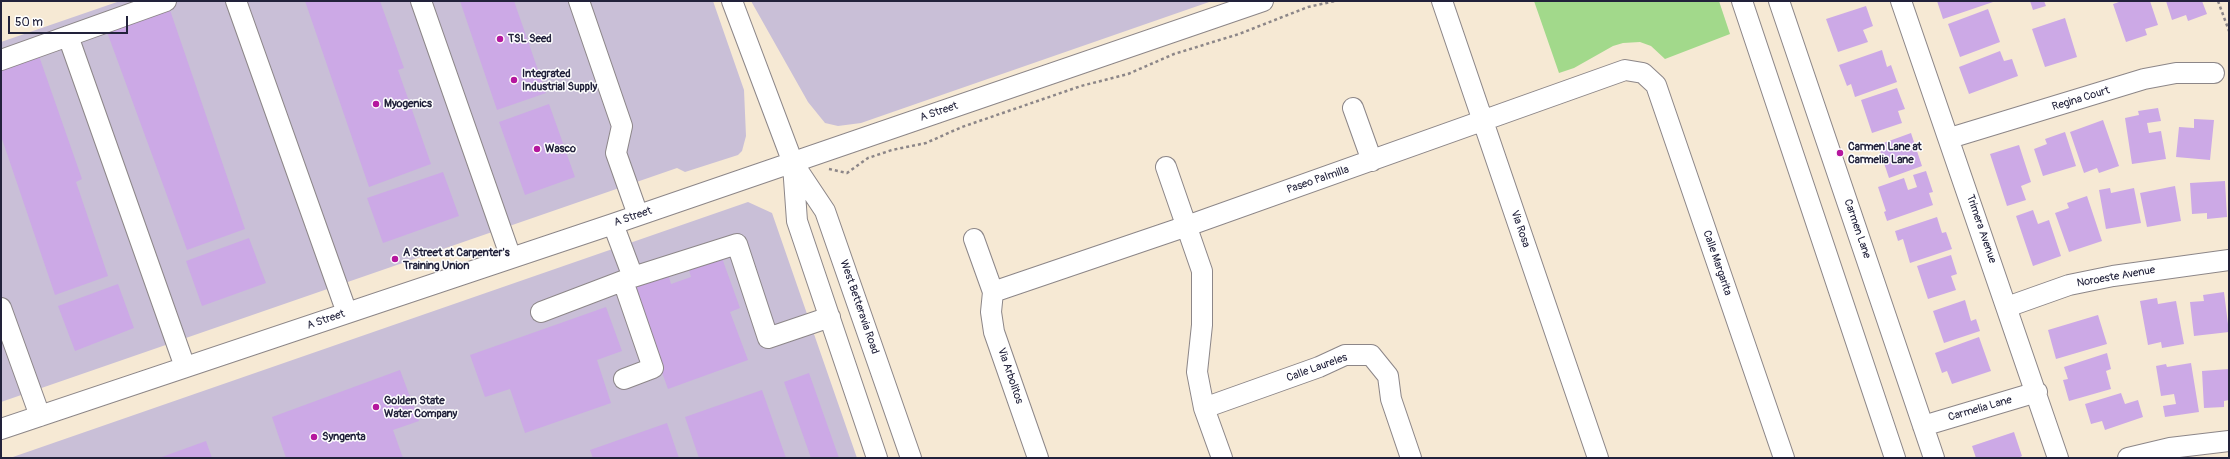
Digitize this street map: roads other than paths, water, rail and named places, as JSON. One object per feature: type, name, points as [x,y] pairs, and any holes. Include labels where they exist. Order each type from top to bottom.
[{"type":"street","points":[[1,60],[166,1]]},
{"type":"street","points":[[236,1],[347,313]]},
{"type":"street","points":[[421,1],[511,258]]},
{"type":"street","points":[[579,1],[622,126],[616,153],[638,215]]},
{"type":"street","name":"West Betteravia Road","points":[[732,1],[793,163],[825,211],[912,458]]},
{"type":"street","name":"A Street","points":[[1,430],[793,163],[1263,1]]},
{"type":"street","name":"Via Rosa","points":[[1442,1],[1598,458]]},
{"type":"street","points":[[1742,1],[1895,458]]},
{"type":"street","name":"Carmen Lane","points":[[1779,1],[1934,458]]},
{"type":"street","name":"Trimera Avenue","points":[[1901,1],[1950,138],[2058,458]]},
{"type":"street","points":[[68,36],[186,367]]},
{"type":"street","name":"Paseo Palmilla","points":[[993,292],[1187,226],[1626,70],[1643,73]]},
{"type":"street","name":"Calle Margarita","points":[[1643,73],[1656,85],[1784,458]]},
{"type":"street","name":"Regina Court","points":[[1950,138],[2144,79],[2176,73],[2214,73]]},
{"type":"street","points":[[1353,108],[1372,161]]},
{"type":"street","name":"West Betteravia Road","points":[[793,163],[797,221],[878,458]]},
{"type":"street","points":[[1166,167],[1202,271],[1202,325],[1197,372],[1204,408],[1222,458]]},
{"type":"street","points":[[613,224],[653,368],[624,379]]},
{"type":"street","points":[[974,240],[993,292]]},
{"type":"street","points":[[541,312],[628,279],[737,244],[768,338],[830,317]]},
{"type":"street","name":"Noroeste Avenue","points":[[2007,307],[2069,285],[2113,276],[2229,260]]},
{"type":"street","name":"Via Arbolitos","points":[[993,292],[991,312],[994,332],[1038,458]]},
{"type":"street","points":[[1,308],[40,416]]},
{"type":"street","name":"Calle Laureles","points":[[1204,408],[1318,367],[1345,355],[1371,355],[1388,376],[1391,399],[1411,458]]},
{"type":"street","name":"Carmelia Lane","points":[[1923,426],[2036,392]]},
{"type":"street","points":[[2128,458],[2170,448],[2229,441]]},
{"type":"place","name":"TSL Seed","points":[[500,39]]},
{"type":"place","name":"Integrated Industrial Supply","points":[[514,80]]},
{"type":"place","name":"Myogenics","points":[[376,104]]},
{"type":"place","name":"Wasco","points":[[537,149]]},
{"type":"place","name":"Carmen Lane at Carmelia Lane","points":[[1840,153]]},
{"type":"place","name":"A Street at Carpenter's Training Union","points":[[395,259]]},
{"type":"place","name":"Golden State Water Company","points":[[376,407]]},
{"type":"place","name":"Syngenta","points":[[314,437]]}]
